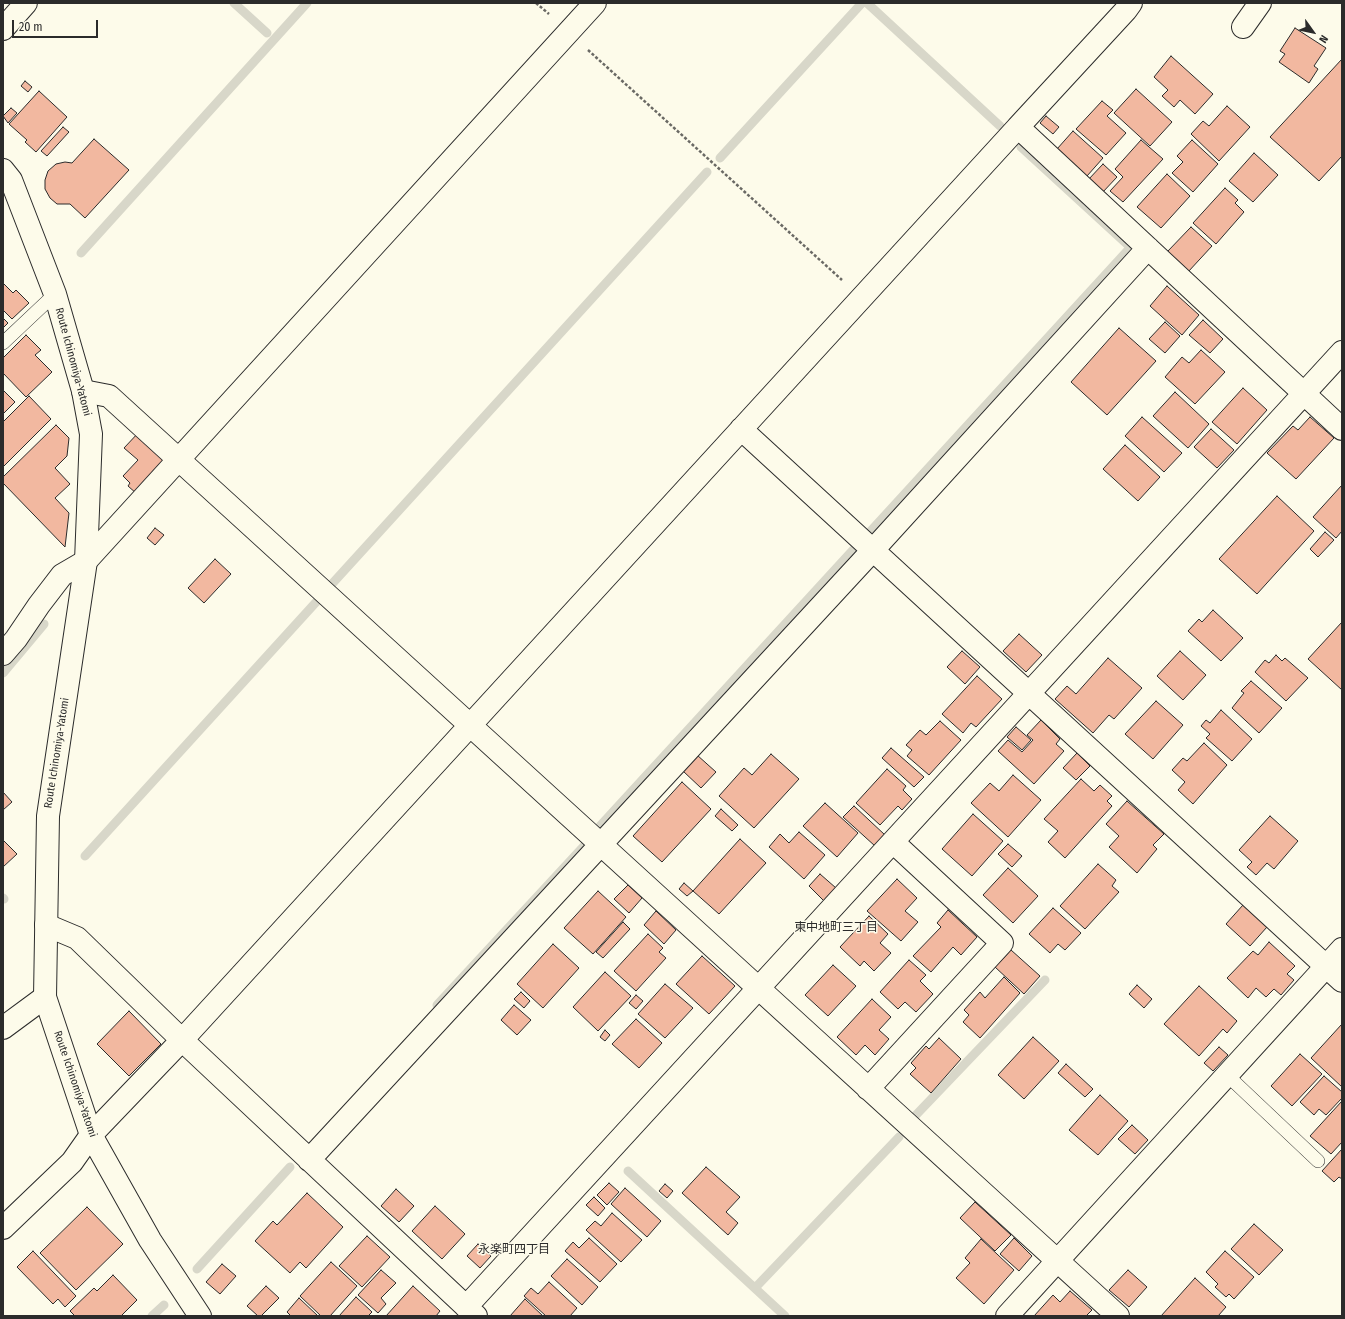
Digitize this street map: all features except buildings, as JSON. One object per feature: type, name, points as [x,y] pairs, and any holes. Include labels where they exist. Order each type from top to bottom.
[{"type":"street","points":[[3,28],[26,3]]},
{"type":"street","points":[[3,654],[16,639],[62,575],[86,561],[596,3]]},
{"type":"street","points":[[3,1228],[72,1162],[91,1135],[182,1040],[1121,16],[1131,3]]},
{"type":"street","points":[[1243,27],[1260,3]]},
{"type":"street","points":[[1018,127],[1342,429]]},
{"type":"street","name":"Route Ichinomiya-Yatomi","points":[[3,170],[11,180],[55,294],[83,391],[91,434],[86,561],[48,816],[45,997],[91,1135],[150,1240],[200,1316]]},
{"type":"street","points":[[309,1160],[873,550],[1148,248]]},
{"type":"street","points":[[46,925],[77,938],[182,1040],[469,1312],[759,989],[1342,352]]},
{"type":"street","points":[[83,391],[109,396],[1118,1316]]},
{"type":"street","points":[[741,429],[1342,981]]},
{"type":"street","points":[[868,1089],[1002,943],[893,842]]},
{"type":"street","points":[[1008,1316],[1342,949]]},
{"type":"street","points":[[3,1028],[45,997]]},
{"type":"lane","points":[[3,343],[55,294]]},
{"type":"lane","points":[[1227,1075],[1318,1161]]},
{"type":"path","points":[[536,3],[861,298]]},
{"type":"waterway","points":[[234,3],[267,33]]},
{"type":"waterway","points":[[81,253],[307,3]]},
{"type":"waterway","points":[[720,158],[862,3]]},
{"type":"waterway","points":[[867,3],[1000,126]]},
{"type":"waterway","points":[[868,534],[1129,249],[1129,246],[1021,147]]},
{"type":"waterway","points":[[331,585],[707,172]]},
{"type":"waterway","points":[[600,826],[853,550]]},
{"type":"waterway","points":[[85,856],[318,600]]},
{"type":"waterway","points":[[3,673],[44,624]]},
{"type":"waterway","points":[[437,1005],[584,846]]},
{"type":"waterway","points":[[915,1116],[1045,980]]},
{"type":"waterway","points":[[755,1288],[899,1137]]},
{"type":"waterway","points":[[197,1269],[290,1167]]},
{"type":"waterway","points":[[628,1171],[785,1316]]},
{"type":"waterway","points":[[152,1316],[164,1305]]},
{"type":"district","name":"東中地町三丁目","points":[[836,928]]},
{"type":"district","name":"永楽町四丁目","points":[[514,1250]]}]
